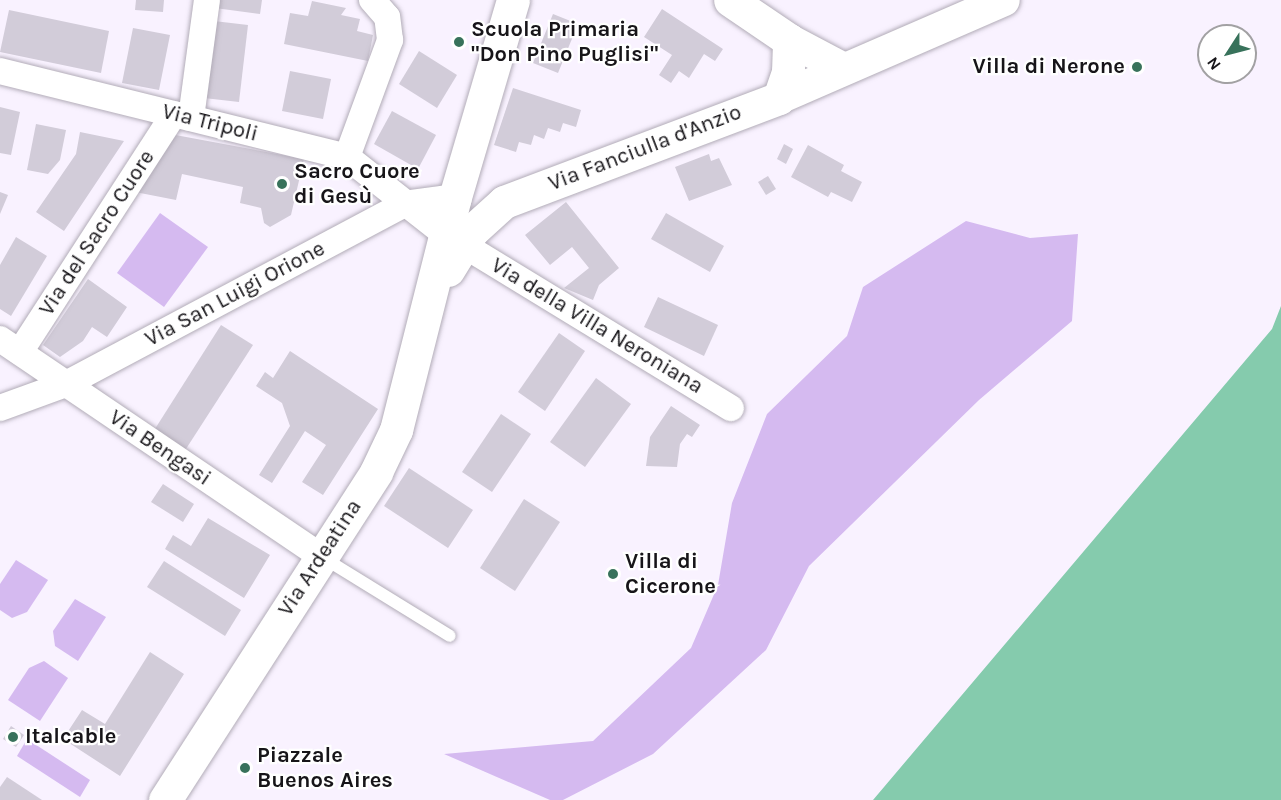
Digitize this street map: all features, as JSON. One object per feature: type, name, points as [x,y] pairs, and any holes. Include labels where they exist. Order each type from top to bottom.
[{"type":"main road","name":"Via Ardeatina","points":[[165,800],[376,472],[396,430],[433,298],[454,240],[455,197],[513,0]]},
{"type":"main road","points":[[730,0],[789,40],[788,72],[779,98]]},
{"type":"main road","name":"Via Fanciulla d'Anzio","points":[[454,240],[512,198],[779,98]]},
{"type":"main road","points":[[466,160],[480,188],[512,198]]},
{"type":"street","name":"Via del Sacro Cuore","points":[[10,346],[183,116],[207,0]]},
{"type":"street","points":[[347,157],[390,40],[387,17],[372,0]]},
{"type":"street","name":"Via Fanciulla d'Anzio","points":[[779,98],[1004,0]]},
{"type":"street","points":[[789,40],[844,69]]},
{"type":"street","name":"Via Tripoli","points":[[0,71],[347,157],[404,204],[454,240]]},
{"type":"street","points":[[404,204],[455,197]]},
{"type":"street","name":"Via San Luigi Orione","points":[[0,408],[66,384],[404,204]]},
{"type":"street","name":"Via della Villa Neroniana","points":[[454,240],[731,408]]},
{"type":"street","name":"Via Bengasi","points":[[10,346],[321,556]]},
{"type":"lane","points":[[321,556],[450,636]]},
{"type":"shaded area","points":[[160,213],[208,247],[164,307],[117,273]]},
{"type":"shaded area","points":[[966,221],[1030,238],[1078,234],[1072,321],[979,400],[809,566],[766,650],[653,754],[563,800],[550,800],[444,754],[593,741],[691,648],[718,585],[732,503],[767,414],[847,336],[863,287]]},
{"type":"shaded area","points":[[1281,306],[1281,800],[873,800],[1272,329]]},
{"type":"shaded area","points":[[16,560],[48,580],[27,612],[12,618],[0,610],[0,584]]},
{"type":"shaded area","points":[[75,599],[106,617],[78,661],[55,646],[53,631]]},
{"type":"shaded area","points":[[44,661],[68,678],[40,721],[8,700],[29,668]]},
{"type":"shaded area","points":[[27,739],[90,780],[80,797],[17,756]]},
{"type":"building","points":[[136,0],[164,0],[163,12],[135,10]]},
{"type":"building","points":[[216,0],[262,0],[260,14],[215,8]]},
{"type":"building","points":[[312,1],[346,8],[341,15],[360,19],[357,31],[373,35],[368,61],[284,44],[290,13],[308,16]]},
{"type":"building","points":[[662,9],[723,49],[715,61],[704,54],[689,78],[679,71],[671,83],[659,75],[672,55],[644,37]]},
{"type":"building","points":[[9,10],[109,31],[101,73],[0,52]]},
{"type":"building","points":[[553,14],[578,24],[558,73],[533,63]]},
{"type":"building","points":[[214,21],[248,25],[239,102],[204,98]]},
{"type":"building","points":[[133,28],[170,35],[159,90],[122,83]]},
{"type":"building","points":[[419,51],[457,75],[437,108],[399,84]]},
{"type":"building","points":[[290,71],[331,79],[323,119],[282,111]]},
{"type":"building","points":[[513,88],[581,110],[576,127],[563,123],[560,132],[548,128],[544,139],[534,135],[531,145],[519,142],[516,152],[494,145]]},
{"type":"building","points":[[0,107],[20,112],[11,155],[0,153]]},
{"type":"building","points":[[392,111],[436,135],[418,169],[374,144]]},
{"type":"building","points":[[36,124],[66,130],[60,160],[48,174],[27,170]]},
{"type":"building","points":[[80,132],[124,141],[64,231],[36,212],[76,154]]},
{"type":"building","points":[[170,134],[304,159],[291,215],[270,227],[264,223],[261,208],[240,203],[243,187],[182,174],[176,200],[135,192]]},
{"type":"building","points":[[784,144],[793,149],[786,164],[777,159]]},
{"type":"building","points":[[808,145],[844,165],[841,171],[862,182],[852,202],[831,192],[828,197],[791,177]]},
{"type":"building","points":[[709,154],[711,161],[719,158],[732,185],[689,201],[675,167]]},
{"type":"building","points":[[768,176],[776,189],[766,195],[758,182]]},
{"type":"building","points":[[0,192],[8,195],[0,214]]},
{"type":"building","points":[[566,202],[619,268],[599,285],[593,300],[564,288],[589,268],[572,247],[550,265],[525,235]]},
{"type":"building","points":[[666,213],[724,246],[710,272],[651,239]]},
{"type":"building","points":[[16,237],[47,256],[11,316],[0,309],[0,265]]},
{"type":"building","points":[[88,279],[127,307],[107,337],[92,327],[83,341],[60,357],[43,345]]},
{"type":"building","points":[[658,297],[718,325],[704,356],[644,327]]},
{"type":"building","points":[[221,325],[253,345],[184,452],[153,432]]},
{"type":"building","points":[[559,333],[585,351],[545,411],[518,392]]},
{"type":"building","points":[[290,351],[378,409],[323,495],[302,482],[326,445],[305,431],[272,483],[259,475],[290,426],[282,403],[256,386],[265,372],[273,378]]},
{"type":"building","points":[[596,378],[631,404],[585,467],[550,442]]},
{"type":"building","points":[[671,406],[700,425],[692,437],[687,434],[680,444],[677,467],[646,466],[650,437]]},
{"type":"building","points":[[501,414],[531,434],[492,492],[462,472]]},
{"type":"building","points":[[409,468],[473,510],[448,548],[384,506]]},
{"type":"building","points":[[163,484],[194,504],[183,522],[151,502]]},
{"type":"building","points":[[524,499],[560,522],[515,591],[480,568]]},
{"type":"building","points":[[208,518],[270,555],[244,598],[165,549],[173,535],[191,546]]},
{"type":"building","points":[[164,561],[241,610],[225,636],[147,587]]},
{"type":"building","points":[[150,652],[184,674],[120,776],[63,739],[82,710],[105,724]]},
{"type":"building","name":"Italcable","points":[[11,726],[24,735],[16,747],[3,739]]},
{"type":"building","points":[[7,777],[42,800],[0,800],[0,787]]},
{"type":"place","name":"Scuola Primaria \"Don Pino Puglisi\"","points":[[459,42]]},
{"type":"place","name":"Villa di Nerone","points":[[1137,67]]},
{"type":"place","name":"Sacro Cuore di Gesù","points":[[282,184]]},
{"type":"place","name":"Villa di Cicerone","points":[[613,574]]},
{"type":"place","name":"Italcable","points":[[13,737]]},
{"type":"place","name":"Piazzale Buenos Aires","points":[[245,768]]}]
